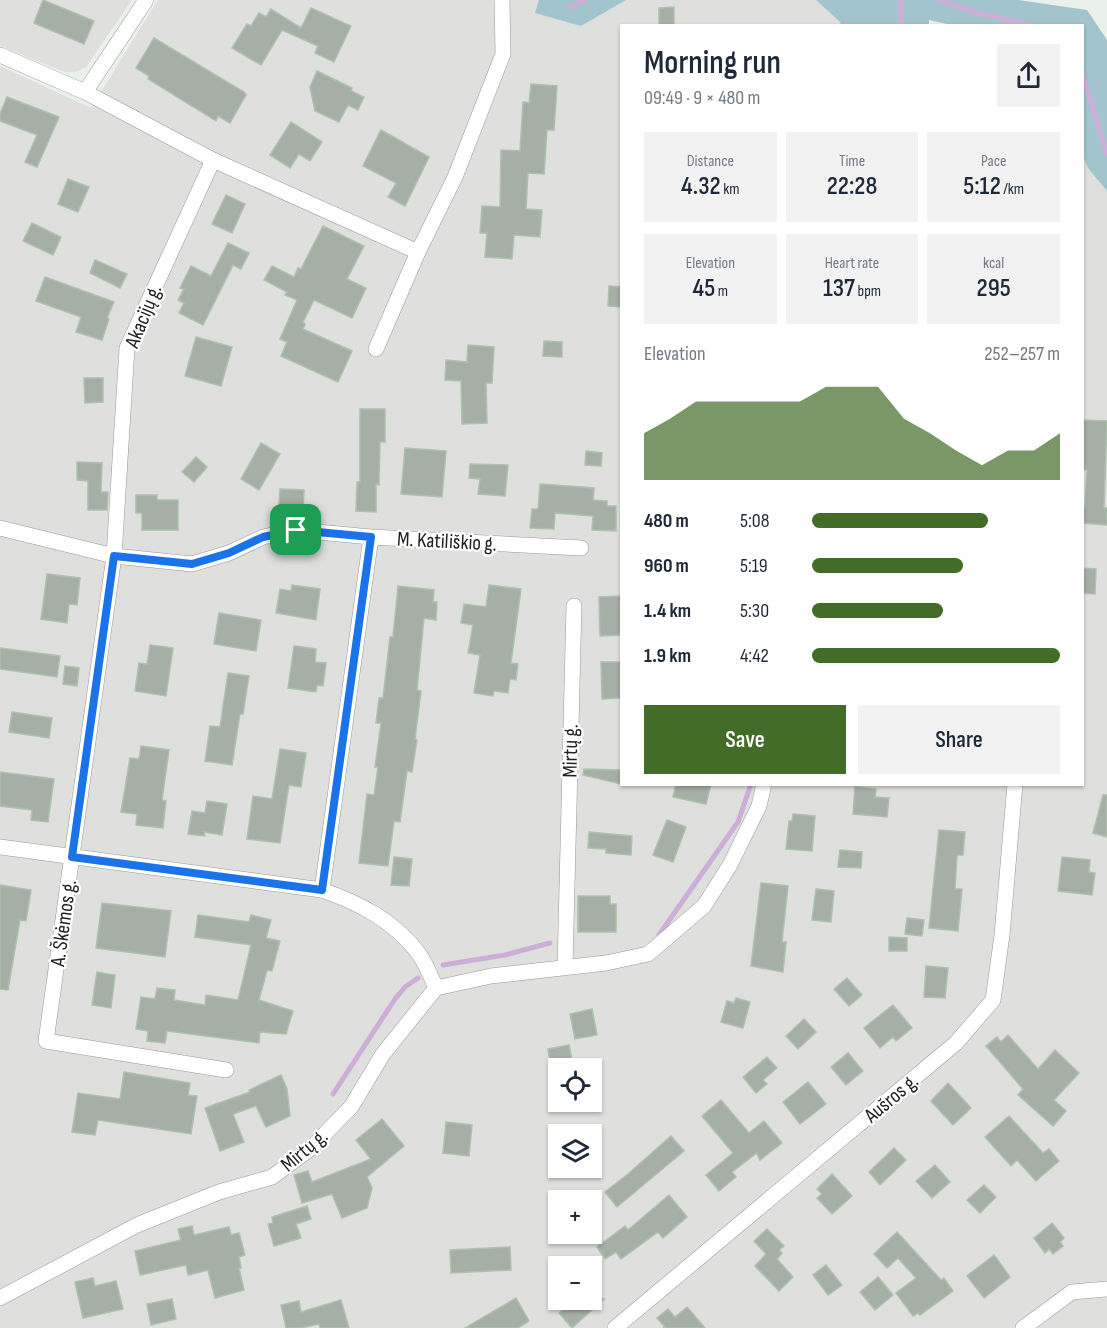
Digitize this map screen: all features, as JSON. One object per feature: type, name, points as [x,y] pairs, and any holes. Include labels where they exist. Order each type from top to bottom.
[{"type":"street","points":[[85,92],[146,0]]},
{"type":"street","points":[[376,349],[418,252],[455,177],[503,54],[502,0]]},
{"type":"street","points":[[0,56],[85,92],[213,160],[418,252]]},
{"type":"street","name":"Akacijų g.","points":[[114,556],[128,348],[213,160]]},
{"type":"street","name":"M. Katiliškio g.","points":[[0,528],[114,556],[192,564],[229,553],[263,537],[296,530],[371,537],[581,548]]},
{"type":"street","points":[[322,890],[371,537]]},
{"type":"street","name":"A. Škėmos g.","points":[[114,556],[46,1041],[226,1070]]},
{"type":"street","name":"Mirtų g.","points":[[565,967],[574,606]]},
{"type":"street","points":[[0,847],[322,890],[345,898],[378,915],[410,943],[420,956],[436,988],[491,976],[606,963],[648,954],[704,906],[735,855],[759,806],[764,786]]},
{"type":"street","name":"Aušros g.","points":[[615,1328],[956,1043],[993,1000],[1002,935],[1015,786]]},
{"type":"street","name":"Mirtų g.","points":[[0,1298],[138,1225],[219,1192],[272,1176],[311,1149],[351,1107],[383,1054],[436,988]]},
{"type":"street","points":[[1023,1328],[1072,1292],[1107,1289]]},
{"type":"shaded area","points":[[0,0],[132,0],[86,67],[76,72],[65,72],[0,46]]},
{"type":"shaded area","points":[[158,0],[539,0],[536,13],[581,26],[626,0],[816,0],[841,22],[841,24],[620,24],[620,786],[1084,786],[1084,158],[1088,168],[1107,191],[1107,1328],[0,1328],[0,66],[91,108]]},
{"type":"shaded area","points":[[539,0],[626,0],[581,26],[535,13]]},
{"type":"shaded area","points":[[816,0],[1018,0],[1087,10],[1107,40],[1107,191],[1088,168],[1084,158],[1084,24],[947,24],[929,20],[929,24],[841,24]]},
{"type":"building","points":[[43,0],[94,21],[84,44],[34,23]]},
{"type":"building","points":[[674,7],[674,24],[659,24],[659,8]]},
{"type":"building","points":[[311,8],[351,26],[334,62],[315,53],[318,46],[282,30],[261,65],[232,48],[247,24],[251,26],[259,13],[266,17],[271,9],[301,28]]},
{"type":"building","points":[[154,38],[244,92],[246,95],[230,123],[218,116],[216,121],[148,79],[149,76],[136,68]]},
{"type":"building","points":[[317,71],[352,88],[351,91],[364,97],[358,110],[348,105],[339,122],[315,111],[310,87]]},
{"type":"building","points":[[531,84],[557,86],[554,130],[547,130],[544,174],[528,173],[526,209],[542,210],[540,237],[514,235],[512,259],[485,257],[487,233],[480,233],[482,206],[500,207],[501,150],[520,151],[523,102],[529,103]]},
{"type":"building","points":[[7,97],[59,117],[37,167],[25,162],[37,135],[0,121],[0,114]]},
{"type":"building","points":[[291,122],[322,142],[310,161],[299,154],[290,168],[270,155]]},
{"type":"building","points":[[381,130],[429,157],[405,206],[388,197],[396,183],[363,166]]},
{"type":"building","points":[[68,179],[89,187],[78,212],[58,204]]},
{"type":"building","points":[[226,195],[245,204],[232,233],[212,224]]},
{"type":"building","points":[[32,223],[61,237],[53,255],[23,241]]},
{"type":"building","points":[[323,226],[364,246],[347,279],[366,288],[352,318],[314,300],[303,322],[305,324],[303,329],[352,351],[338,382],[281,356],[287,342],[280,339],[297,300],[285,295],[287,292],[264,280],[272,266],[294,277],[298,268],[301,269]]},
{"type":"building","points":[[228,243],[249,253],[241,269],[233,265],[203,325],[179,313],[184,303],[178,300],[184,289],[180,288],[191,266],[211,276]]},
{"type":"building","points":[[95,260],[127,274],[120,288],[90,273]]},
{"type":"building","points":[[45,277],[114,302],[107,318],[109,319],[102,340],[76,332],[81,317],[36,301]]},
{"type":"building","points":[[609,286],[620,287],[620,307],[608,306]]},
{"type":"building","points":[[196,337],[232,347],[221,386],[185,376]]},
{"type":"building","points":[[544,341],[562,342],[562,357],[543,356]]},
{"type":"building","points":[[468,345],[494,347],[492,383],[486,383],[487,423],[462,424],[461,381],[445,380],[446,360],[467,362]]},
{"type":"building","points":[[84,378],[103,378],[103,402],[85,403]]},
{"type":"building","points":[[360,409],[385,409],[385,442],[380,442],[376,512],[356,511],[357,482],[360,482]]},
{"type":"building","points":[[1084,420],[1107,421],[1104,508],[1107,508],[1107,525],[1084,523],[1087,470],[1084,470]]},
{"type":"building","points":[[261,443],[280,454],[259,490],[241,479]]},
{"type":"building","points":[[405,448],[446,451],[442,497],[401,494]]},
{"type":"building","points":[[586,451],[602,453],[601,466],[585,465]]},
{"type":"building","points":[[196,457],[207,467],[194,482],[182,472]]},
{"type":"building","points":[[77,462],[102,463],[101,492],[108,492],[107,510],[88,510],[88,481],[77,480]]},
{"type":"building","points":[[470,464],[508,465],[505,496],[478,494],[480,479],[469,478]]},
{"type":"building","points":[[540,484],[594,488],[593,500],[607,501],[607,506],[616,506],[616,531],[592,530],[593,516],[555,513],[554,529],[530,528],[532,509],[538,509]]},
{"type":"building","points":[[280,489],[304,490],[303,519],[278,518]]},
{"type":"building","points":[[136,495],[157,495],[157,500],[178,500],[178,530],[142,530],[142,513],[136,513]]},
{"type":"building","points":[[1084,568],[1096,569],[1095,594],[1084,593]]},
{"type":"building","points":[[47,574],[80,578],[77,605],[69,604],[67,623],[41,619]]},
{"type":"building","points":[[292,585],[320,589],[316,620],[276,613],[280,589],[291,591]]},
{"type":"building","points":[[489,585],[521,589],[511,663],[518,664],[516,680],[510,679],[508,693],[494,691],[493,696],[474,693],[480,655],[468,653],[473,625],[461,623],[464,604],[486,607]]},
{"type":"building","points":[[398,586],[434,590],[433,602],[437,602],[436,620],[424,618],[417,690],[421,691],[415,739],[417,740],[412,772],[407,771],[400,822],[394,821],[388,866],[359,863],[367,794],[374,795],[378,767],[375,767],[381,723],[376,723],[379,698],[383,698],[390,637],[393,637]]},
{"type":"building","points":[[620,596],[620,635],[600,636],[599,597]]},
{"type":"building","points":[[219,613],[261,620],[256,651],[214,644]]},
{"type":"building","points":[[150,645],[173,648],[166,696],[135,691],[139,663],[147,664]]},
{"type":"building","points":[[294,646],[316,649],[315,662],[326,663],[323,686],[317,685],[316,692],[288,688]]},
{"type":"building","points":[[0,648],[60,656],[57,677],[0,669]]},
{"type":"building","points":[[601,662],[620,662],[620,698],[602,699]]},
{"type":"building","points":[[65,666],[79,668],[77,686],[63,684]]},
{"type":"building","points":[[228,673],[249,676],[232,765],[205,761],[210,726],[220,727]]},
{"type":"building","points":[[12,712],[52,718],[49,738],[9,732]]},
{"type":"building","points":[[141,746],[169,750],[162,800],[166,801],[163,828],[136,825],[137,814],[121,812],[130,758],[139,759]]},
{"type":"building","points":[[280,749],[306,753],[301,787],[289,785],[280,843],[247,839],[253,796],[272,799]]},
{"type":"building","points":[[584,769],[620,770],[620,784],[583,775]]},
{"type":"building","points":[[0,772],[54,779],[48,822],[31,820],[32,810],[0,806]]},
{"type":"building","points":[[676,786],[710,786],[706,804],[673,797]]},
{"type":"building","points":[[855,787],[876,789],[875,797],[889,798],[887,817],[853,814]]},
{"type":"building","points":[[1103,795],[1107,795],[1107,837],[1093,833]]},
{"type":"building","points":[[207,801],[227,804],[222,835],[204,832],[205,836],[188,834],[192,811],[205,813]]},
{"type":"building","points":[[793,814],[815,816],[812,851],[786,849],[789,821],[792,821]]},
{"type":"building","points":[[667,820],[686,827],[673,862],[653,855]]},
{"type":"building","points":[[939,830],[965,832],[963,855],[957,855],[955,889],[962,889],[958,931],[929,928]]},
{"type":"building","points":[[589,832],[632,836],[631,855],[606,853],[606,849],[588,848]]},
{"type":"building","points":[[840,850],[862,852],[861,868],[838,867]]},
{"type":"building","points":[[394,857],[412,859],[409,886],[391,885]]},
{"type":"building","points":[[1062,857],[1090,860],[1089,872],[1095,873],[1092,895],[1058,891]]},
{"type":"building","points":[[761,883],[788,886],[782,942],[786,942],[783,972],[751,966]]},
{"type":"building","points":[[0,885],[31,890],[26,921],[20,920],[8,990],[0,989]]},
{"type":"building","points":[[816,889],[834,891],[831,922],[812,920]]},
{"type":"building","points":[[578,896],[610,896],[610,904],[616,904],[616,932],[578,932]]},
{"type":"building","points":[[102,903],[171,911],[165,957],[96,948]]},
{"type":"building","points":[[198,915],[249,922],[251,915],[271,920],[266,938],[280,941],[272,971],[267,970],[259,1000],[293,1011],[286,1034],[260,1032],[259,1043],[167,1031],[165,1043],[147,1041],[148,1031],[136,1029],[141,997],[155,999],[157,988],[175,990],[174,1000],[205,1005],[206,995],[238,1000],[251,945],[195,937]]},
{"type":"building","points":[[907,918],[924,920],[922,936],[905,934]]},
{"type":"building","points":[[889,937],[907,938],[907,951],[889,951]]},
{"type":"building","points":[[926,966],[948,968],[945,998],[924,997]]},
{"type":"building","points":[[97,972],[115,975],[111,1008],[92,1005]]},
{"type":"building","points":[[847,978],[862,995],[849,1006],[834,989]]},
{"type":"building","points":[[736,998],[750,1002],[743,1028],[721,1022],[727,1001],[734,1003]]},
{"type":"building","points":[[893,1005],[912,1028],[896,1041],[893,1037],[880,1048],[864,1028]]},
{"type":"building","points":[[592,1009],[597,1035],[575,1039],[570,1014]]},
{"type":"building","points":[[804,1019],[816,1032],[798,1049],[786,1036]]},
{"type":"building","points":[[1008,1035],[1038,1069],[1055,1050],[1079,1073],[1054,1100],[1066,1111],[1053,1126],[1018,1095],[1023,1089],[986,1046],[997,1037],[1001,1042]]},
{"type":"building","points":[[569,1045],[572,1058],[549,1058],[548,1049]]},
{"type":"building","points":[[848,1053],[863,1071],[846,1085],[831,1067]]},
{"type":"building","points":[[767,1057],[777,1068],[763,1080],[767,1084],[756,1093],[743,1077]]},
{"type":"building","points":[[124,1072],[190,1083],[188,1095],[197,1096],[191,1134],[98,1120],[95,1135],[72,1132],[78,1093],[120,1099]]},
{"type":"building","points":[[281,1075],[287,1089],[290,1116],[266,1127],[256,1106],[233,1114],[244,1142],[220,1151],[205,1108],[250,1092],[249,1090]]},
{"type":"building","points":[[808,1082],[826,1104],[800,1124],[783,1102]]},
{"type":"building","points":[[948,1083],[971,1108],[953,1125],[931,1101]]},
{"type":"building","points":[[721,1100],[749,1133],[764,1121],[782,1143],[760,1160],[757,1153],[732,1172],[736,1177],[719,1191],[706,1175],[733,1153],[702,1116]]},
{"type":"building","points":[[1009,1116],[1043,1153],[1049,1149],[1059,1161],[1036,1181],[1017,1160],[1011,1166],[985,1137]]},
{"type":"building","points":[[382,1119],[404,1146],[367,1177],[372,1188],[367,1208],[342,1218],[332,1194],[302,1203],[294,1175],[308,1171],[312,1182],[371,1159],[356,1140]]},
{"type":"building","points":[[446,1122],[472,1125],[469,1156],[443,1153]]},
{"type":"building","points":[[671,1136],[684,1151],[617,1207],[605,1192]]},
{"type":"building","points":[[894,1148],[906,1160],[880,1185],[869,1172]]},
{"type":"building","points":[[935,1165],[950,1182],[932,1198],[916,1181]]},
{"type":"building","points":[[832,1174],[852,1196],[832,1214],[817,1198],[822,1194],[817,1189]]},
{"type":"building","points":[[984,1185],[996,1197],[980,1213],[967,1200]]},
{"type":"building","points":[[669,1195],[687,1217],[663,1238],[658,1232],[621,1259],[616,1252],[605,1259],[597,1247],[625,1226],[628,1230]]},
{"type":"building","points":[[307,1206],[311,1219],[296,1224],[301,1238],[274,1246],[268,1224],[273,1223],[272,1217]]},
{"type":"building","points":[[1052,1223],[1064,1238],[1060,1242],[1063,1246],[1053,1254],[1049,1249],[1045,1253],[1034,1238]]},
{"type":"building","points":[[192,1226],[194,1235],[229,1227],[231,1235],[239,1233],[245,1255],[239,1257],[244,1290],[215,1298],[208,1270],[188,1275],[186,1265],[140,1275],[135,1251],[181,1240],[178,1229]]},
{"type":"building","points":[[767,1229],[784,1246],[779,1250],[782,1253],[777,1259],[793,1277],[779,1291],[755,1266],[766,1254],[754,1241]]},
{"type":"building","points":[[897,1232],[941,1280],[944,1278],[953,1291],[920,1315],[918,1313],[913,1316],[896,1293],[916,1278],[898,1258],[887,1268],[874,1254]]},
{"type":"building","points":[[510,1247],[511,1270],[451,1273],[450,1250]]},
{"type":"building","points":[[994,1255],[1010,1277],[984,1298],[967,1276]]},
{"type":"building","points":[[826,1265],[842,1285],[828,1295],[813,1275]]},
{"type":"building","points":[[878,1277],[893,1295],[875,1310],[860,1292]]},
{"type":"building","points":[[93,1278],[95,1286],[116,1281],[123,1309],[83,1318],[75,1282]]},
{"type":"building","points":[[516,1298],[529,1321],[518,1328],[465,1328]]},
{"type":"building","points":[[172,1299],[176,1319],[151,1325],[147,1304]]},
{"type":"building","points":[[341,1300],[349,1328],[320,1328],[319,1324],[301,1328],[286,1328],[281,1305],[299,1301],[301,1312]]},
{"type":"building","points":[[687,1307],[705,1328],[663,1328],[665,1327],[657,1318],[668,1309],[675,1317]]},
{"type":"building","points":[[562,1310],[592,1310],[572,1328],[559,1313]]},
{"type":"waterway","points":[[570,7],[585,0]]},
{"type":"waterway","points":[[900,0],[902,24]]},
{"type":"waterway","points":[[938,0],[974,12],[1025,24]]},
{"type":"waterway","points":[[1084,79],[1107,154]]},
{"type":"waterway","points":[[659,935],[738,822],[750,786]]},
{"type":"waterway","points":[[443,965],[505,955],[550,943]]},
{"type":"waterway","points":[[333,1094],[395,999],[405,987],[418,978]]},
{"type":"route","points":[[296,530],[371,537],[322,890],[72,857],[114,556],[192,564],[229,553],[263,537],[296,530]]}]
